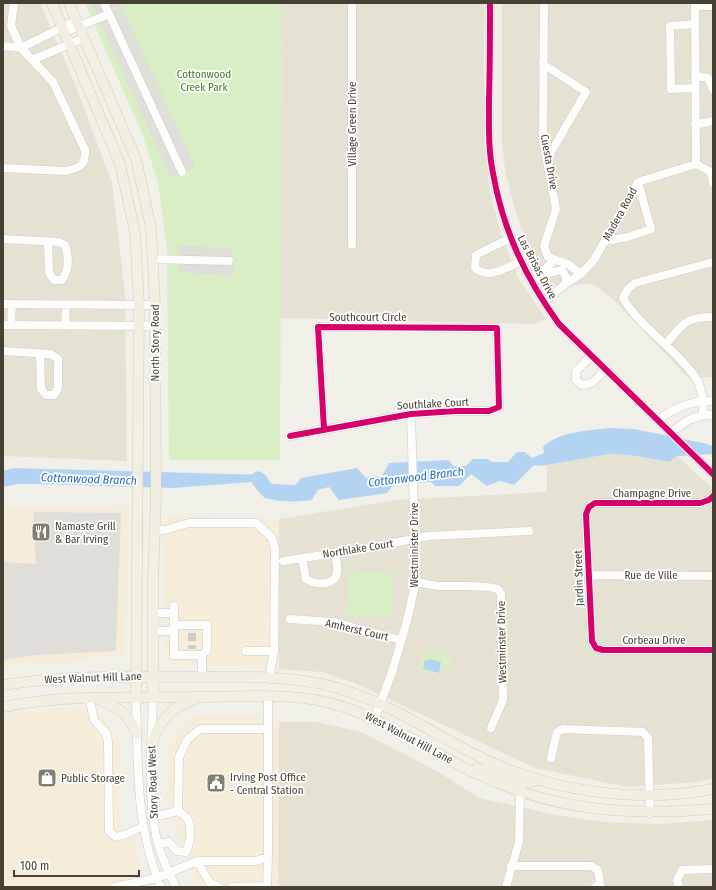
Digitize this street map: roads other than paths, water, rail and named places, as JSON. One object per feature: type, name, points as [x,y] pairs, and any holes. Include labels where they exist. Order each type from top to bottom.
[{"type":"main road","name":"North Story Road","points":[[52,3],[71,44],[120,164],[131,208],[138,261],[138,581],[135,677],[136,698]]},
{"type":"main road","name":"North Story Road","points":[[69,3],[136,159],[149,221],[156,305],[156,497],[152,631],[153,698]]},
{"type":"main road","points":[[138,261],[153,260]]},
{"type":"main road","points":[[138,581],[153,581]]},
{"type":"main road","name":"West Walnut Hill Lane","points":[[3,685],[49,679],[135,677],[202,677],[313,682],[382,703],[477,756],[538,780],[588,790],[649,795],[713,789]]},
{"type":"main road","points":[[89,697],[108,703],[121,710],[132,722],[137,734]]},
{"type":"main road","name":"West Walnut Hill Lane","points":[[3,707],[89,697],[268,697],[318,701],[343,707],[375,718],[473,772],[520,792],[544,799],[584,808],[610,811],[650,813],[713,809]]},
{"type":"main road","points":[[152,744],[156,730],[166,714],[184,703],[201,698]]},
{"type":"main road","points":[[473,772],[476,769],[485,769],[523,784],[538,780]]},
{"type":"street","points":[[3,168],[65,171],[75,170],[83,165],[85,158],[85,150],[53,82],[21,48],[11,26],[14,3]]},
{"type":"street","points":[[104,3],[182,172]]},
{"type":"street","name":"Village Green Drive","points":[[352,3],[352,246]]},
{"type":"street","name":"Las Brisas Drive","points":[[490,3],[490,154],[500,205],[510,238],[532,282],[560,324],[713,474]]},
{"type":"street","name":"Cuesta Drive","points":[[544,3],[543,140],[556,209],[544,246],[548,257],[568,264],[580,274]]},
{"type":"street","points":[[713,6],[695,5],[696,164],[712,172],[713,183]]},
{"type":"street","points":[[3,46],[21,48],[78,23],[109,14]]},
{"type":"street","points":[[695,24],[670,26],[671,89],[695,88]]},
{"type":"street","points":[[32,60],[84,38]]},
{"type":"street","points":[[544,64],[586,92],[547,159]]},
{"type":"street","points":[[695,76],[708,78],[713,89]]},
{"type":"street","points":[[695,125],[713,121]]},
{"type":"street","name":"Madera Road","points":[[544,302],[566,283],[580,274],[594,260],[638,182],[696,164]]},
{"type":"street","points":[[605,241],[628,237],[651,229],[638,182]]},
{"type":"street","points":[[510,238],[476,255],[475,268],[482,273],[490,274],[521,261]]},
{"type":"street","points":[[3,239],[48,243],[59,242],[65,245],[68,254],[67,273],[62,280],[54,280],[49,273],[48,243]]},
{"type":"street","points":[[153,260],[229,261]]},
{"type":"street","points":[[544,274],[546,268],[555,260]]},
{"type":"street","points":[[703,414],[703,400],[699,384],[692,372],[666,344],[647,328],[628,307],[623,298],[628,289],[635,283],[713,262]]},
{"type":"street","points":[[532,282],[544,274],[562,270],[566,277],[566,283]]},
{"type":"street","points":[[3,304],[156,305]]},
{"type":"street","points":[[12,304],[7,325],[155,326]]},
{"type":"street","points":[[65,326],[66,305]]},
{"type":"street","points":[[666,344],[688,321],[697,316],[713,316]]},
{"type":"street","name":"Southcourt Circle","points":[[324,429],[318,327],[497,328]]},
{"type":"street","name":"Southlake Court","points":[[290,436],[411,414],[456,411],[489,411],[500,407],[497,328]]},
{"type":"street","points":[[3,351],[51,354],[58,359],[58,388],[54,394],[46,395],[41,389],[40,354]]},
{"type":"street","points":[[592,355],[576,371],[576,380],[582,385],[592,383],[606,369]]},
{"type":"street","points":[[658,420],[673,408],[703,400],[713,401]]},
{"type":"street","name":"Westminister Drive","points":[[375,718],[382,703],[400,640],[409,615],[416,581],[416,539],[411,414]]},
{"type":"street","points":[[671,433],[689,418],[703,414],[713,415]]},
{"type":"street","name":"Champagne Drive","points":[[589,507],[595,503],[700,503],[713,496]]},
{"type":"street","name":"Jardin Street","points":[[589,507],[586,514],[592,641],[596,648]]},
{"type":"street","points":[[155,530],[165,530],[188,523],[256,524],[272,538],[275,549],[274,651],[269,679]]},
{"type":"street","name":"Northlake Court","points":[[284,561],[428,536],[529,531]]},
{"type":"street","points":[[302,558],[306,579],[312,583],[328,583],[334,579],[338,573],[335,553]]},
{"type":"street","name":"Rue de Ville","points":[[590,575],[713,576]]},
{"type":"street","name":"Westminster Drive","points":[[416,581],[443,586],[490,587],[498,589],[501,594],[503,700],[491,728]]},
{"type":"street","points":[[153,613],[174,610],[174,655],[192,652],[202,655]]},
{"type":"street","name":"Amherst Court","points":[[290,619],[334,622],[400,640]]},
{"type":"street","points":[[152,631],[174,628],[192,629],[207,625],[207,650],[202,655],[202,677]]},
{"type":"street","name":"Corbeau Drive","points":[[596,648],[603,650],[713,650]]},
{"type":"street","points":[[246,651],[274,651]]},
{"type":"street","points":[[89,697],[94,720],[106,733],[108,740],[109,831],[116,837],[121,837],[143,826]]},
{"type":"street","points":[[233,887],[267,886],[268,697]]},
{"type":"street","name":"Story Road West","points":[[136,698],[139,793],[143,826],[157,878],[161,887]]},
{"type":"street","name":"Story Road West","points":[[153,698],[151,786],[155,830],[169,872],[176,887]]},
{"type":"street","points":[[551,758],[558,732],[563,729],[643,732],[648,738],[650,813]]},
{"type":"street","points":[[178,811],[179,757],[187,740],[200,730],[268,730]]},
{"type":"street","points":[[506,887],[519,842],[520,792]]},
{"type":"street","points":[[154,817],[178,811]]},
{"type":"street","points":[[159,844],[169,842],[177,851],[186,852],[189,847],[190,826],[188,819],[178,811]]},
{"type":"street","points":[[115,887],[157,878],[197,861],[256,860],[268,857]]},
{"type":"street","points":[[197,861],[210,883],[216,886]]},
{"type":"street","points":[[511,866],[591,866],[598,870],[600,876],[600,884],[595,887]]},
{"type":"street","points":[[679,887],[677,880],[682,870],[713,869]]},
{"type":"water","points":[[609,428],[634,429],[703,443],[713,446],[713,454],[677,456],[669,462],[630,455],[609,454],[541,466],[534,465],[514,485],[500,481],[487,486],[471,474],[459,486],[435,486],[431,482],[394,484],[387,493],[339,500],[329,487],[317,490],[312,500],[294,502],[276,500],[264,497],[264,489],[259,484],[251,482],[173,488],[39,484],[18,484],[3,487],[3,471],[13,468],[266,475],[271,488],[277,497],[289,494],[301,478],[357,468],[366,478],[382,476],[389,463],[449,460],[453,466],[466,466],[473,459],[488,459],[492,462],[508,462],[517,452],[525,452],[532,458],[544,453],[543,447],[557,438],[583,431]]},
{"type":"water","points":[[429,659],[441,662],[439,673],[423,669],[425,660],[428,661]]},
{"type":"waterway","name":"Cottonwood Branch","points":[[258,479],[268,491],[298,493],[310,489]]},
{"type":"tunnel","points":[[192,633],[192,649]]},
{"type":"place","name":"Namaste Grill & Bar Irving","points":[[41,532]]},
{"type":"place","name":"Public Storage","points":[[47,778]]},
{"type":"place","name":"Irving Post Office - Central Station","points":[[216,783]]},
{"type":"park label","name":"Cottonwood Creek Park","points":[[204,80]]}]
